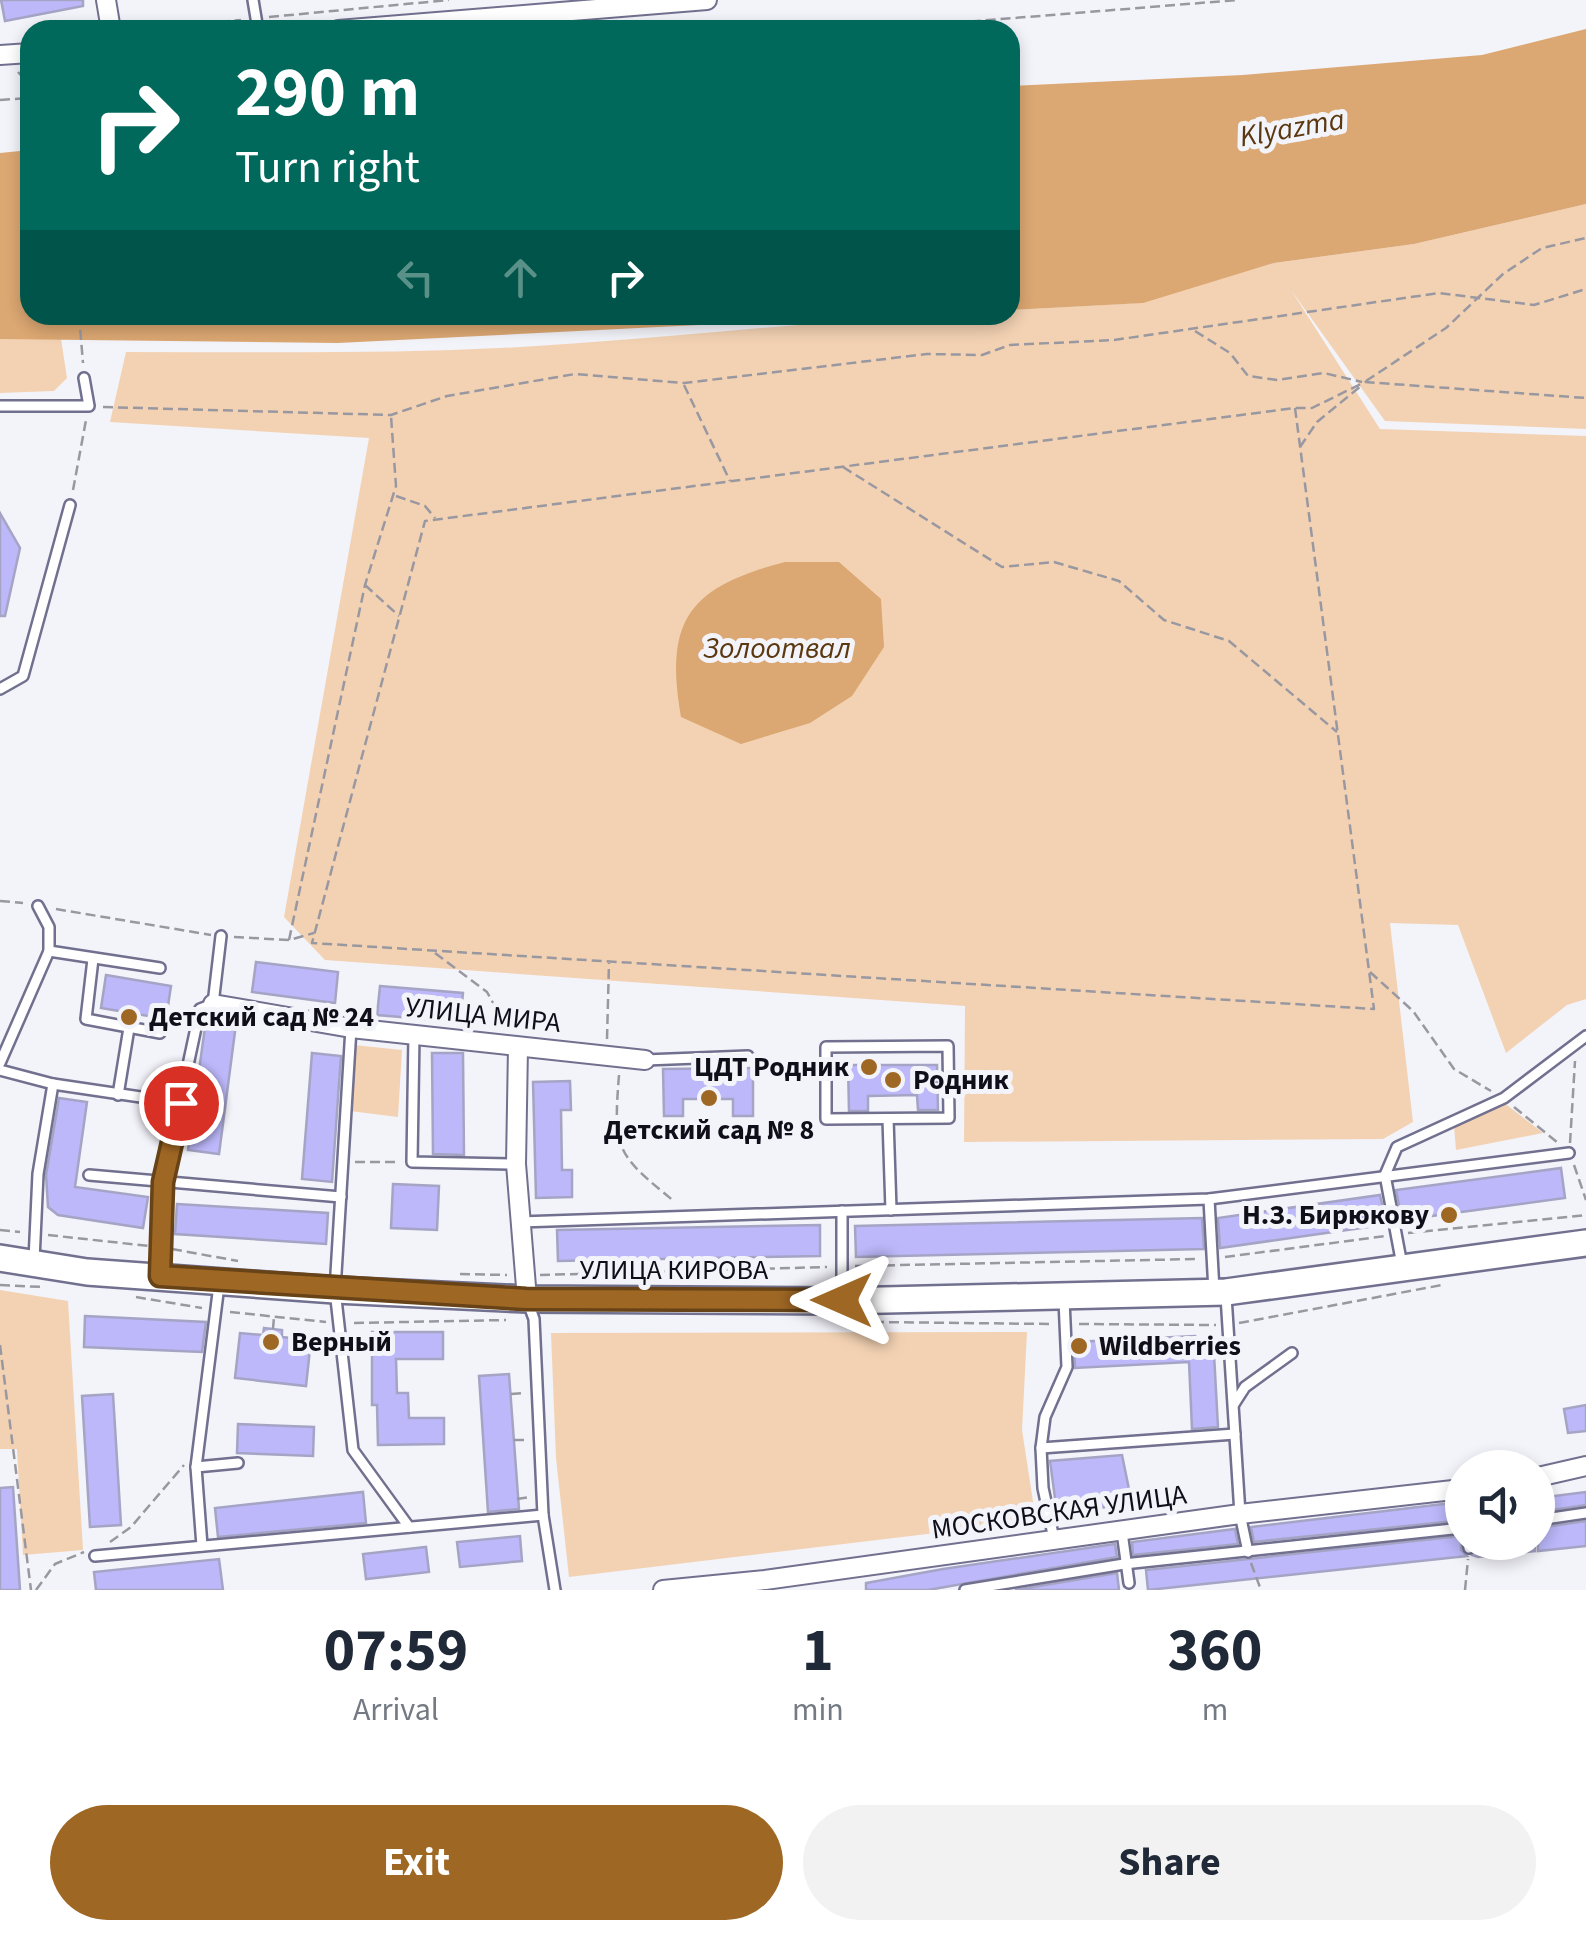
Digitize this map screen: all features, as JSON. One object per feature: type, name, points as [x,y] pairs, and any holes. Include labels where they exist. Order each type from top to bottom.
[{"type":"street","points":[[436,20],[574,6],[707,0]]},
{"type":"street","name":"УЛИЦА МИРА","points":[[212,1004],[351,1028],[644,1060]]},
{"type":"street","points":[[518,1047],[516,1164],[526,1287]]},
{"type":"street","name":"УЛИЦА КИРОВА","points":[[0,1258],[219,1282],[335,1290],[526,1287],[842,1300],[1220,1293],[1586,1243]]},
{"type":"street","points":[[1555,1473],[1586,1466]]},
{"type":"street","name":"МОСКОВСКАЯ УЛИЦА","points":[[663,1590],[1240,1514],[1445,1494]]},
{"type":"lane","points":[[253,0],[256,18]]},
{"type":"lane","points":[[0,406],[89,406],[84,378]]},
{"type":"lane","points":[[0,689],[23,676],[70,505]]},
{"type":"lane","points":[[38,906],[49,928],[49,950],[0,1066],[53,1084],[181,1103]]},
{"type":"lane","points":[[160,1276],[163,1182],[200,1010],[212,1004],[221,936]]},
{"type":"lane","points":[[49,950],[160,968]]},
{"type":"lane","points":[[94,958],[86,1019],[160,1033]]},
{"type":"lane","points":[[118,1095],[128,1028]]},
{"type":"lane","points":[[351,1028],[335,1290],[353,1450],[409,1527]]},
{"type":"lane","points":[[414,1034],[412,1162],[516,1164]]},
{"type":"lane","points":[[1403,1270],[1385,1175],[1397,1147],[1504,1098],[1586,1036]]},
{"type":"lane","points":[[826,1046],[948,1046],[948,1118],[888,1118],[826,1119],[826,1046]]},
{"type":"lane","name":"УЛИЦА МИРА","points":[[644,1060],[748,1056]]},
{"type":"lane","points":[[34,1264],[38,1174],[53,1084]]},
{"type":"lane","points":[[888,1118],[891,1210]]},
{"type":"lane","points":[[520,1222],[1209,1199],[1570,1153]]},
{"type":"lane","points":[[88,1175],[342,1197]]},
{"type":"lane","points":[[1209,1199],[1233,1406],[1240,1514],[1248,1552]]},
{"type":"lane","points":[[842,1210],[842,1300]]},
{"type":"lane","points":[[202,1546],[196,1467],[219,1282]]},
{"type":"lane","points":[[526,1287],[534,1319],[543,1515],[555,1590]]},
{"type":"lane","points":[[1054,1541],[1043,1488],[1041,1448],[1046,1417],[1066,1367],[1064,1297]]},
{"type":"lane","points":[[1233,1406],[1241,1390],[1292,1353]]},
{"type":"lane","points":[[1041,1448],[1234,1434]]},
{"type":"lane","points":[[196,1467],[238,1463]]},
{"type":"lane","points":[[1555,1518],[1586,1513]]},
{"type":"lane","points":[[94,1552],[543,1515]]},
{"type":"lane","points":[[966,1590],[1124,1564],[1445,1530]]},
{"type":"lane","points":[[1122,1532],[1129,1583]]},
{"type":"path","points":[[235,20],[449,0]]},
{"type":"path","points":[[990,20],[1237,0]]},
{"type":"path","points":[[1300,447],[1317,422],[1365,382],[1446,328],[1542,248],[1586,238]]},
{"type":"path","points":[[70,505],[89,406],[390,414],[447,396],[575,374],[684,384],[928,354],[982,355],[1010,345],[1194,330],[1440,293],[1534,305],[1586,289]]},
{"type":"path","points":[[79,325],[84,378]]},
{"type":"path","points":[[1194,330],[1230,353],[1248,376],[1277,380],[1324,374],[1365,382],[1586,398]]},
{"type":"path","points":[[1295,408],[1374,1009],[312,943],[425,521],[1295,408],[1312,408],[1365,382]]},
{"type":"path","points":[[684,384],[730,480]]},
{"type":"path","points":[[289,940],[365,585],[394,496],[390,414]]},
{"type":"path","points":[[842,466],[1002,567],[1054,562],[1119,581],[1164,620],[1229,641],[1338,732]]},
{"type":"path","points":[[394,496],[425,506],[436,519]]},
{"type":"path","points":[[365,585],[400,617]]},
{"type":"path","points":[[0,901],[221,936],[289,940],[314,934]]},
{"type":"path","points":[[432,951],[488,992],[518,1047]]},
{"type":"path","points":[[609,962],[618,1146],[641,1174],[691,1216]]},
{"type":"path","points":[[1369,970],[1413,1012],[1454,1068],[1504,1098],[1570,1153]]},
{"type":"path","points":[[1578,1054],[1571,1074],[1570,1153],[1586,1200]]},
{"type":"path","points":[[344,1162],[412,1162]]},
{"type":"path","points":[[450,1274],[526,1287],[842,1266],[1213,1258],[1586,1214]]},
{"type":"path","points":[[0,1230],[160,1247],[237,1261]]},
{"type":"path","points":[[273,1329],[274,1316]]},
{"type":"path","points":[[0,1345],[34,1590]]},
{"type":"path","points":[[34,1590],[55,1564],[94,1552],[131,1526],[182,1468],[200,1434]]},
{"type":"path","points":[[1248,1552],[1261,1590]]},
{"type":"path","points":[[1465,1590],[1467,1560]]},
{"type":"shaded area","points":[[1586,204],[1586,429],[1385,421],[1291,290],[1380,429],[1586,436],[1586,999],[1567,1005],[1506,1053],[1458,925],[1390,923],[1413,1122],[1383,1139],[964,1142],[965,1006],[325,960],[284,917],[369,438],[110,422],[126,352],[467,349],[800,325],[1020,325],[1020,309],[1138,303],[1274,263],[1414,244]]},
{"type":"shaded area","points":[[0,339],[61,339],[67,378],[54,391],[0,393]]},
{"type":"shaded area","points":[[354,1045],[402,1050],[398,1117],[350,1111]]},
{"type":"shaded area","points":[[1503,1102],[1543,1133],[1456,1150],[1454,1126]]},
{"type":"shaded area","points":[[0,1290],[68,1301],[83,1550],[23,1555],[17,1449],[0,1449]]},
{"type":"shaded area","points":[[1027,1332],[1022,1430],[1036,1521],[569,1577],[556,1458],[551,1333]]},
{"type":"water","name":"Klyazma","points":[[1586,29],[1586,204],[1414,244],[1274,263],[1143,303],[1020,309],[1020,86],[1243,75],[1482,55]]},
{"type":"water","points":[[20,151],[20,325],[700,325],[338,343],[0,339],[0,153]]},
{"type":"water","name":"Золоотвал","points":[[785,562],[839,562],[881,599],[884,647],[852,696],[810,723],[741,744],[681,717],[677,655],[681,632],[705,596],[726,583]]},
{"type":"building","points":[[1,0],[83,0],[83,6],[5,21]]},
{"type":"building","points":[[0,513],[20,548],[5,616],[0,616]]},
{"type":"building","points":[[256,962],[338,972],[335,1003],[252,992]]},
{"type":"building","points":[[106,975],[171,986],[166,1019],[101,1008]]},
{"type":"building","points":[[380,986],[463,993],[460,1022],[377,1015]]},
{"type":"building","points":[[206,1020],[236,1024],[219,1154],[188,1150]]},
{"type":"building","points":[[312,1053],[341,1056],[332,1182],[302,1179]]},
{"type":"building","points":[[432,1053],[463,1053],[464,1155],[433,1154]]},
{"type":"building","name":"Родник","points":[[848,1065],[937,1065],[938,1110],[918,1110],[917,1095],[868,1096],[868,1111],[849,1111]]},
{"type":"building","name":"Детский сад № 8","points":[[753,1068],[753,1116],[733,1116],[733,1099],[683,1099],[683,1116],[664,1116],[663,1069]]},
{"type":"building","points":[[570,1081],[571,1110],[561,1110],[562,1170],[572,1170],[572,1197],[536,1198],[533,1082]]},
{"type":"building","points":[[59,1098],[87,1102],[75,1187],[148,1197],[143,1228],[58,1215],[48,1207],[46,1175]]},
{"type":"building","points":[[1561,1168],[1565,1198],[1402,1220],[1396,1190]]},
{"type":"building","points":[[393,1184],[439,1186],[437,1230],[391,1228]]},
{"type":"building","points":[[1380,1195],[1386,1222],[1382,1225],[1220,1248],[1218,1218]]},
{"type":"building","points":[[177,1204],[328,1213],[326,1244],[175,1234]]},
{"type":"building","points":[[1202,1218],[1204,1249],[856,1257],[855,1226]]},
{"type":"building","points":[[820,1225],[820,1256],[558,1261],[557,1230]]},
{"type":"building","points":[[85,1316],[206,1322],[202,1352],[84,1347]]},
{"type":"building","points":[[264,1328],[282,1330],[282,1337],[311,1340],[306,1386],[235,1378],[240,1333],[263,1335]]},
{"type":"building","points":[[372,1332],[443,1332],[443,1359],[396,1359],[397,1393],[408,1393],[409,1418],[444,1418],[444,1444],[378,1445],[377,1405],[372,1405]]},
{"type":"building","points":[[1195,1336],[1214,1354],[1218,1427],[1192,1429],[1189,1362],[1075,1368],[1074,1342]]},
{"type":"building","points":[[509,1374],[519,1509],[488,1512],[479,1376]]},
{"type":"building","points":[[113,1394],[121,1525],[90,1527],[82,1396]]},
{"type":"building","points":[[1586,1405],[1586,1431],[1568,1433],[1564,1409]]},
{"type":"building","points":[[238,1424],[314,1427],[313,1456],[237,1453]]},
{"type":"building","points":[[1122,1455],[1132,1504],[1057,1513],[1050,1461]]},
{"type":"building","points":[[13,1487],[20,1590],[0,1590],[0,1488]]},
{"type":"building","points":[[363,1492],[366,1523],[218,1537],[215,1508]]},
{"type":"building","points":[[1586,1492],[1586,1505],[1555,1510],[1555,1496]]},
{"type":"building","points":[[1445,1504],[1445,1522],[1254,1542],[1251,1527]]},
{"type":"building","points":[[1586,1521],[1586,1546],[1555,1549],[1555,1526]]},
{"type":"building","points":[[1235,1529],[1238,1544],[1133,1555],[1132,1542]]},
{"type":"building","points":[[520,1536],[522,1561],[460,1567],[457,1542]]},
{"type":"building","points":[[1445,1538],[1445,1558],[1148,1590],[1146,1570]]},
{"type":"building","points":[[1115,1544],[1117,1557],[928,1590],[866,1590],[866,1583]]},
{"type":"building","points":[[426,1547],[429,1572],[366,1579],[363,1554]]},
{"type":"building","points":[[219,1559],[223,1590],[96,1590],[94,1572]]},
{"type":"building","points":[[1117,1573],[1119,1590],[1015,1590]]},
{"type":"place","name":"Детский сад № 24","points":[[129,1017]]},
{"type":"place","name":"ЦДТ Родник","points":[[869,1067]]},
{"type":"place","name":"Родник","points":[[893,1080]]},
{"type":"place","name":"Детский сад № 8","points":[[709,1098]]},
{"type":"place","name":"Н.З. Бирюкову","points":[[1449,1215]]},
{"type":"place","name":"Верный","points":[[271,1342]]},
{"type":"place","name":"Wildberries","points":[[1079,1346]]},
{"type":"route","points":[[181,1103],[163,1182],[160,1276],[526,1299],[842,1300]]}]
